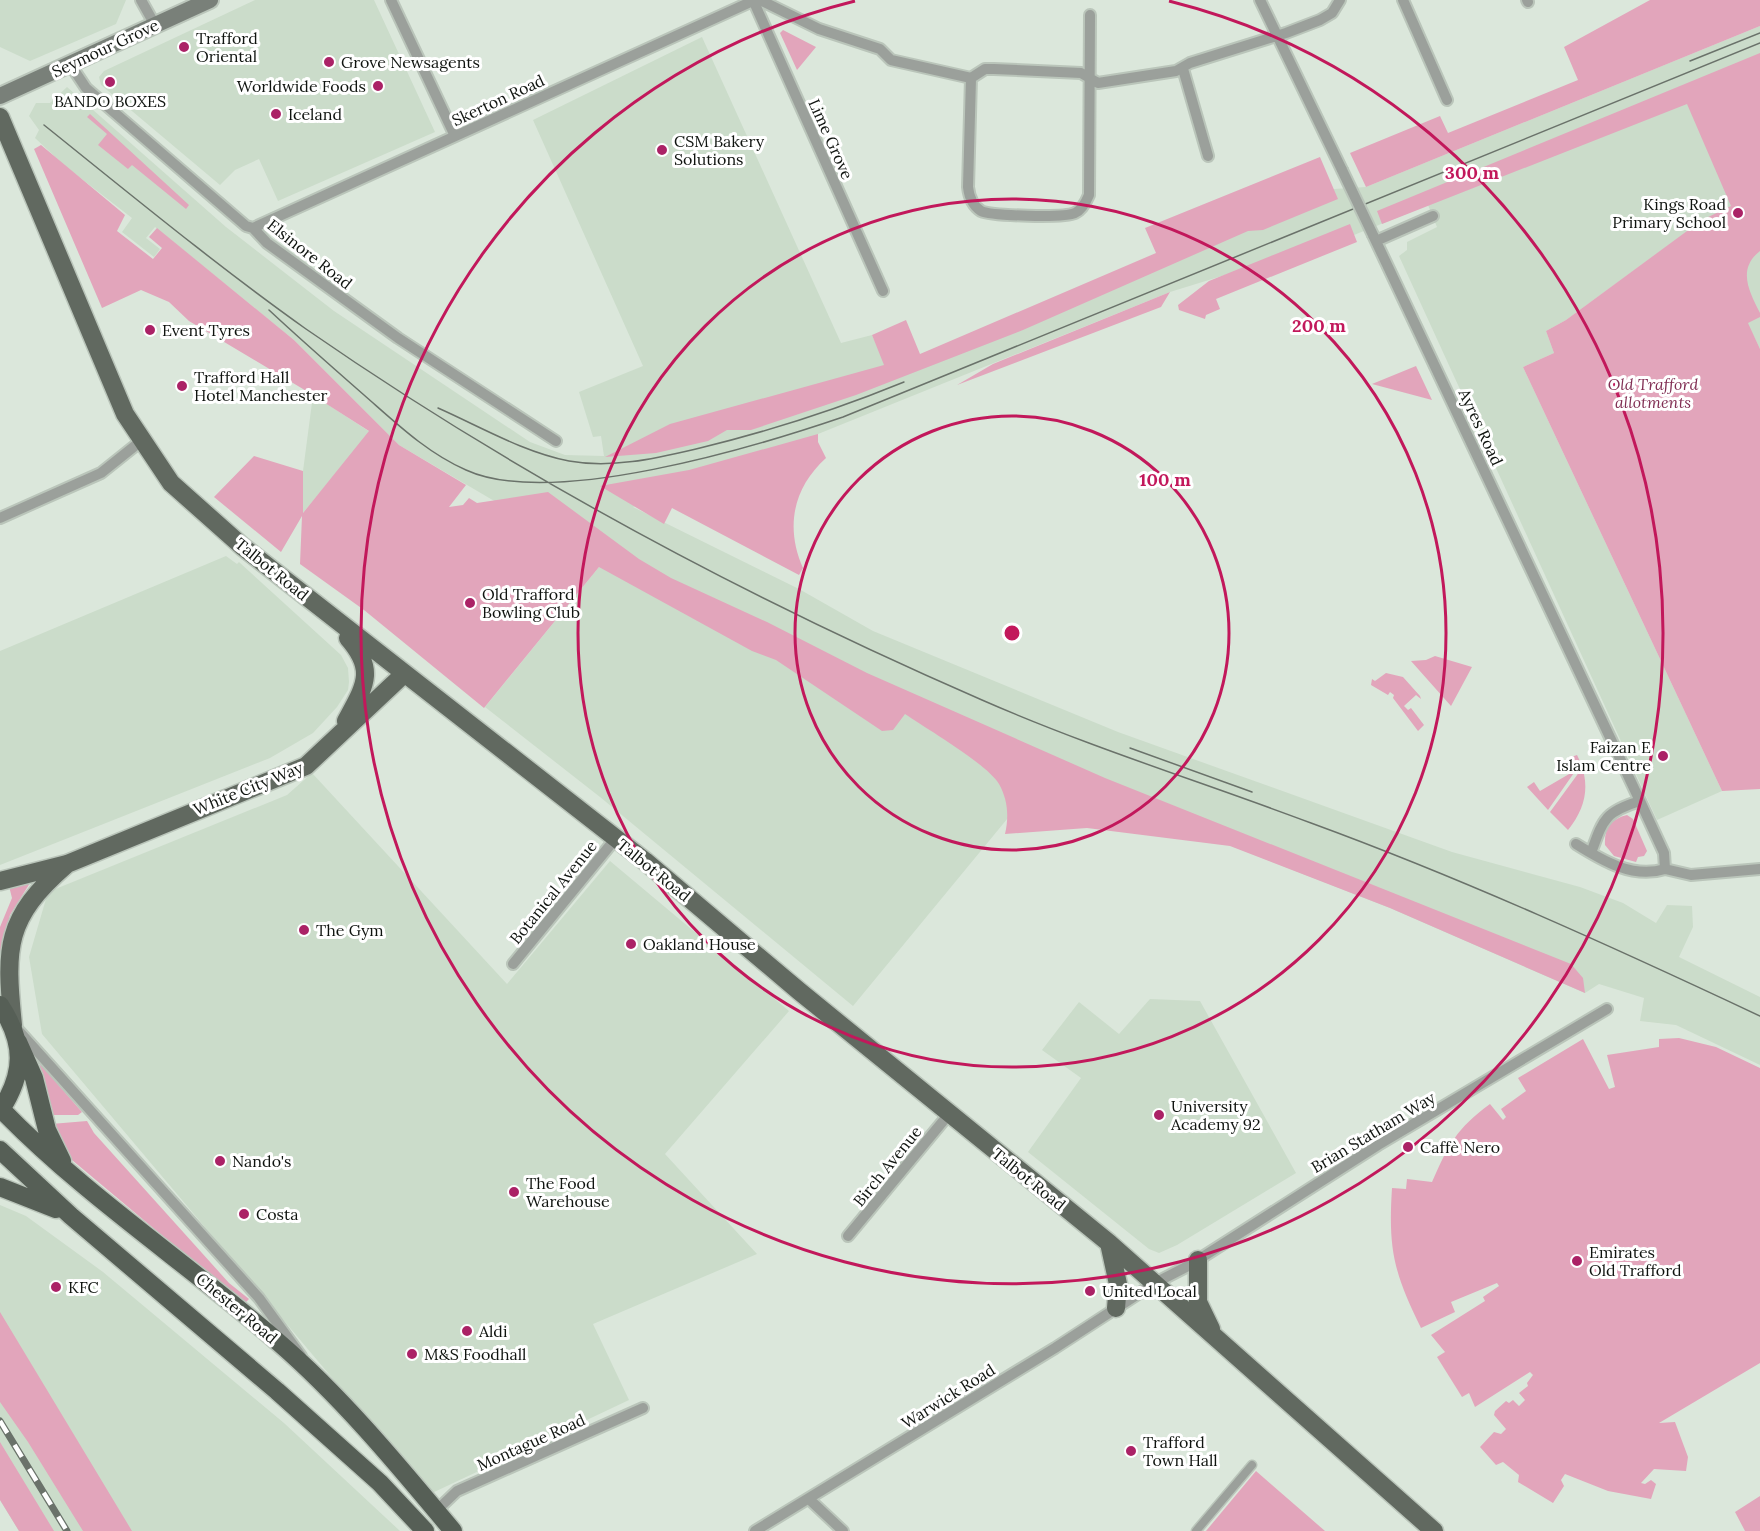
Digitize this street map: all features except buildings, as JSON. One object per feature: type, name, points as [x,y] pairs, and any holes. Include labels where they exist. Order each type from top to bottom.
[{"type":"highway","points":[[0,1005],[13,1024],[18,1042],[34,1078],[47,1130],[72,1176]]},
{"type":"highway","points":[[0,1109],[13,1090],[17,1079],[18,1042]]},
{"type":"highway","name":"Chester Road","points":[[0,1109],[72,1176],[191,1270],[309,1369],[453,1531]]},
{"type":"highway","points":[[0,1150],[71,1216],[310,1420],[380,1483],[425,1531]]},
{"type":"highway","points":[[0,1187],[71,1216]]},
{"type":"main road","name":"Seymour Grove","points":[[0,96],[210,0]]},
{"type":"main road","name":"Talbot Road","points":[[0,117],[114,389],[141,441],[171,483],[206,516],[323,610],[615,838],[948,1114],[1108,1243],[1434,1531]]},
{"type":"main road","points":[[323,610],[357,648],[366,666],[363,687],[339,733]]},
{"type":"main road","name":"White City Way","points":[[0,881],[67,864],[306,766],[404,674]]},
{"type":"main road","name":"White City Way","points":[[13,1024],[10,951],[16,925],[32,897],[67,864]]},
{"type":"main road","points":[[1108,1243],[1118,1284],[1116,1308]]},
{"type":"main road","points":[[1198,1260],[1198,1302],[1216,1339]]},
{"type":"street","points":[[141,0],[155,25]]},
{"type":"street","points":[[391,0],[455,136]]},
{"type":"street","points":[[755,0],[819,28],[880,50],[891,60],[971,78],[985,69],[994,69],[1081,74],[1098,83],[1182,69],[1190,63],[1277,36],[1326,16],[1332,13],[1340,0]]},
{"type":"street","name":"Skerton Road","points":[[254,228],[755,0]]},
{"type":"street","name":"Lime Grove","points":[[755,0],[883,291]]},
{"type":"street","name":"Ayres Road","points":[[1260,0],[1640,801],[1664,854],[1665,869]]},
{"type":"street","points":[[1403,0],[1447,100]]},
{"type":"street","points":[[971,78],[968,187],[971,199],[978,208],[987,213],[1053,216],[1079,211],[1089,195],[1090,15]]},
{"type":"street","name":"Elsinore Road","points":[[70,64],[79,80],[93,94],[246,226],[254,228],[267,243],[332,292],[556,441]]},
{"type":"street","points":[[1182,69],[1208,156]]},
{"type":"street","points":[[1374,238],[1433,216]]},
{"type":"street","points":[[0,518],[101,473],[141,441]]},
{"type":"street","points":[[1591,853],[1605,818],[1618,808],[1640,801]]},
{"type":"street","name":"Botanical Avenue","points":[[513,964],[615,838]]},
{"type":"street","points":[[1576,844],[1623,868],[1653,873],[1665,869],[1691,875],[1760,868]]},
{"type":"street","name":"Brian Statham Way","points":[[1155,1283],[1198,1260],[1369,1150],[1607,1009]]},
{"type":"street","points":[[13,1024],[259,1298],[287,1334],[309,1369]]},
{"type":"street","name":"Birch Avenue","points":[[848,1236],[948,1114]]},
{"type":"street","name":"Warwick Road","points":[[755,1531],[1155,1283]]},
{"type":"street","name":"Montague Road","points":[[436,1511],[457,1491],[642,1408]]},
{"type":"street","points":[[1196,1531],[1252,1466]]},
{"type":"street","points":[[809,1499],[843,1531]]},
{"type":"shaded area","points":[[0,0],[126,0],[116,24],[30,61],[0,47]]},
{"type":"shaded area","points":[[255,0],[374,0],[435,132],[278,201],[259,159],[235,170],[220,185],[101,85],[99,77],[104,71]]},
{"type":"shaded area","points":[[1760,26],[1760,349],[1699,223],[1566,320],[1546,331],[1554,353],[1523,367],[1722,791],[1657,820],[1399,256],[1407,250],[1407,242],[1437,227],[1428,205],[1354,235],[1170,292],[818,434],[818,442],[633,507],[799,589],[873,631],[1118,732],[1452,852],[1580,887],[1623,903],[1656,923],[1667,905],[1692,906],[1693,927],[1679,957],[1760,997],[1760,1065],[1676,1025],[1640,1021],[1644,998],[1599,984],[1585,993],[1390,908],[1045,773],[853,1006],[600,797],[485,707],[599,567],[496,502],[399,445],[294,340],[155,227],[146,238],[160,249],[154,257],[122,232],[132,218],[65,166],[35,138],[39,130],[29,116],[36,103],[50,103],[67,87],[226,227],[334,311],[530,442],[565,455],[604,456],[601,436],[593,437],[579,392],[643,366],[533,120],[702,37],[841,343],[872,335],[885,364],[906,360],[1334,189],[1366,187]]},
{"type":"shaded area","points":[[313,395],[370,432],[302,514],[303,471]]},
{"type":"shaded area","points":[[226,556],[237,564],[239,562],[341,655],[348,668],[349,682],[348,690],[337,707],[313,733],[270,758],[0,865],[0,651]]},
{"type":"shaded area","points":[[312,773],[507,984],[610,861],[789,1011],[665,1154],[757,1254],[593,1324],[629,1400],[430,1494],[42,1034],[29,957],[48,892],[287,795]]},
{"type":"shaded area","name":"University Academy 92","points":[[1150,999],[1200,1001],[1296,1173],[1177,1245],[1159,1253],[1149,1249],[1028,1152],[1081,1078],[1042,1050],[1079,1002],[1119,1034]]},
{"type":"shaded area","points":[[0,1205],[26,1216],[103,1272],[284,1423],[400,1531],[19,1531],[0,1500]]},
{"type":"green space","points":[[1650,0],[1760,0],[1760,26],[1366,187],[1350,153],[1440,116],[1448,133],[1578,80],[1564,47]]},
{"type":"green space","points":[[783,30],[816,47],[797,70],[780,33]]},
{"type":"green space","name":"Old Trafford allotments","points":[[1760,53],[1760,251],[1749,265],[1747,281],[1760,313],[1760,317],[1748,323],[1760,349],[1760,789],[1722,791],[1523,367],[1554,353],[1546,331],[1566,320],[1702,220],[1731,206],[1687,104],[1382,224],[1377,211]]},
{"type":"green space","points":[[90,114],[189,205],[186,209],[132,165],[128,169],[98,145],[107,134],[87,117]]},
{"type":"green space","points":[[41,145],[125,215],[117,231],[153,259],[162,248],[149,237],[157,228],[294,340],[399,445],[466,485],[449,507],[463,505],[469,498],[477,503],[548,492],[639,559],[671,578],[767,622],[867,673],[1105,778],[1571,964],[1583,978],[1585,993],[1390,908],[1230,846],[1087,828],[1005,834],[1007,809],[999,784],[970,757],[941,737],[905,714],[893,730],[882,731],[776,660],[752,651],[599,567],[484,708],[364,610],[300,564],[302,516],[281,552],[214,497],[254,456],[303,471],[303,513],[369,431],[189,321],[169,302],[141,290],[102,308],[34,149]]},
{"type":"green space","points":[[1320,157],[1338,199],[1263,230],[1248,231],[1023,330],[856,395],[751,430],[727,430],[708,441],[656,453],[605,457],[670,424],[884,365],[872,335],[906,320],[920,354],[1156,253],[1145,228]]},
{"type":"green space","points":[[1350,224],[1357,242],[1216,299],[1220,309],[1206,315],[1205,319],[1179,310],[1178,305],[1209,281]]},
{"type":"green space","points":[[1170,292],[1161,307],[957,385],[993,364]]},
{"type":"green space","points":[[1416,366],[1432,400],[1372,384]]},
{"type":"green space","points":[[818,434],[818,442],[826,458],[806,482],[795,509],[794,538],[803,568],[799,575],[672,508],[664,524],[600,486],[689,470]]},
{"type":"green space","points":[[1435,656],[1472,667],[1451,706],[1411,661],[1426,660]]},
{"type":"green space","points":[[1386,673],[1403,677],[1420,696],[1421,699],[1416,695],[1404,706],[1408,710],[1411,708],[1424,725],[1418,731],[1393,698],[1394,695],[1390,692],[1388,695],[1371,685],[1372,679],[1375,681]]},
{"type":"green space","points":[[1577,755],[1584,775],[1585,794],[1579,812],[1568,830],[1550,812],[1580,771],[1571,757]]},
{"type":"green space","points":[[1576,770],[1548,810],[1527,787],[1534,782],[1540,791]]},
{"type":"green space","points":[[1627,815],[1633,819],[1647,851],[1644,856],[1638,857],[1636,862],[1614,856],[1605,845],[1607,829],[1617,819]]},
{"type":"green space","points":[[24,881],[30,883],[10,915],[0,955],[0,927],[12,898],[9,886]]},
{"type":"green space","name":"Emirates Old Trafford","points":[[1679,1038],[1716,1047],[1760,1068],[1760,1363],[1659,1423],[1675,1422],[1688,1457],[1686,1471],[1654,1469],[1641,1483],[1645,1484],[1651,1480],[1656,1484],[1651,1499],[1608,1491],[1565,1474],[1561,1480],[1564,1486],[1553,1503],[1518,1482],[1519,1475],[1503,1462],[1496,1465],[1480,1447],[1494,1432],[1501,1434],[1506,1429],[1494,1415],[1495,1411],[1506,1401],[1509,1403],[1513,1400],[1519,1406],[1525,1400],[1519,1393],[1528,1386],[1527,1383],[1533,1375],[1530,1372],[1475,1407],[1469,1393],[1462,1397],[1437,1357],[1445,1352],[1431,1335],[1485,1301],[1483,1297],[1499,1286],[1497,1283],[1451,1302],[1455,1312],[1421,1328],[1405,1292],[1395,1261],[1391,1228],[1392,1188],[1406,1189],[1407,1179],[1432,1182],[1449,1147],[1469,1121],[1490,1104],[1503,1120],[1506,1117],[1501,1109],[1526,1091],[1518,1078],[1583,1039],[1609,1089],[1615,1087],[1607,1055],[1659,1047],[1659,1039]]},
{"type":"green space","points":[[41,1065],[82,1112],[78,1115],[49,1115],[39,1066]]},
{"type":"green space","points":[[87,1121],[94,1133],[229,1283],[249,1299],[244,1304],[72,1160],[51,1124]]},
{"type":"green space","points":[[0,1312],[132,1531],[83,1531],[28,1442],[0,1402]]},
{"type":"green space","points":[[0,1442],[54,1531],[19,1531],[0,1500]]},
{"type":"green space","points":[[1256,1471],[1325,1531],[1206,1531]]},
{"type":"green space","points":[[1760,1496],[1760,1531],[1745,1531],[1735,1512]]},
{"type":"tram line","points":[[1690,61],[1760,33]]},
{"type":"tram line","points":[[269,310],[412,437],[438,455],[466,470],[503,480],[548,482],[599,478],[653,469],[759,443],[843,417],[1760,43]]},
{"type":"tram line","points":[[44,125],[239,280],[386,383],[551,484],[720,576],[894,661],[1022,717],[1104,749],[1311,823],[1482,890],[1760,1016]]},
{"type":"tram line","points":[[438,408],[535,452],[569,461],[602,464],[668,455],[752,434],[804,419],[904,382]]},
{"type":"tram line","points":[[1130,748],[1252,792]]},
{"type":"railway","points":[[0,1421],[67,1531]]},
{"type":"place","name":"Trafford Oriental","points":[[184,47]]},
{"type":"place","name":"Grove Newsagents","points":[[329,62]]},
{"type":"place","name":"BANDO BOXES","points":[[110,82]]},
{"type":"place","name":"Worldwide Foods","points":[[378,86]]},
{"type":"place","name":"Iceland","points":[[276,114]]},
{"type":"place","name":"CSM Bakery Solutions","points":[[662,150]]},
{"type":"place","name":"Kings Road Primary School","points":[[1738,213]]},
{"type":"place","name":"Event Tyres","points":[[150,330]]},
{"type":"place","name":"Trafford Hall Hotel Manchester","points":[[182,386]]},
{"type":"place","name":"Old Trafford Bowling Club","points":[[470,603]]},
{"type":"place","name":"Faizan E Islam Centre","points":[[1663,756]]},
{"type":"place","name":"The Gym","points":[[304,930]]},
{"type":"place","name":"Oakland House","points":[[631,944]]},
{"type":"place","name":"University Academy 92","points":[[1159,1115]]},
{"type":"place","name":"Caffè Nero","points":[[1408,1147]]},
{"type":"place","name":"Nando's","points":[[220,1161]]},
{"type":"place","name":"The Food Warehouse","points":[[514,1192]]},
{"type":"place","name":"Costa","points":[[244,1214]]},
{"type":"place","name":"Emirates Old Trafford","points":[[1577,1261]]},
{"type":"place","name":"KFC","points":[[56,1287]]},
{"type":"place","name":"United Local","points":[[1090,1291]]},
{"type":"place","name":"Aldi","points":[[467,1331]]},
{"type":"place","name":"M&S Foodhall","points":[[412,1354]]},
{"type":"place","name":"Trafford Town Hall","points":[[1131,1451]]}]
